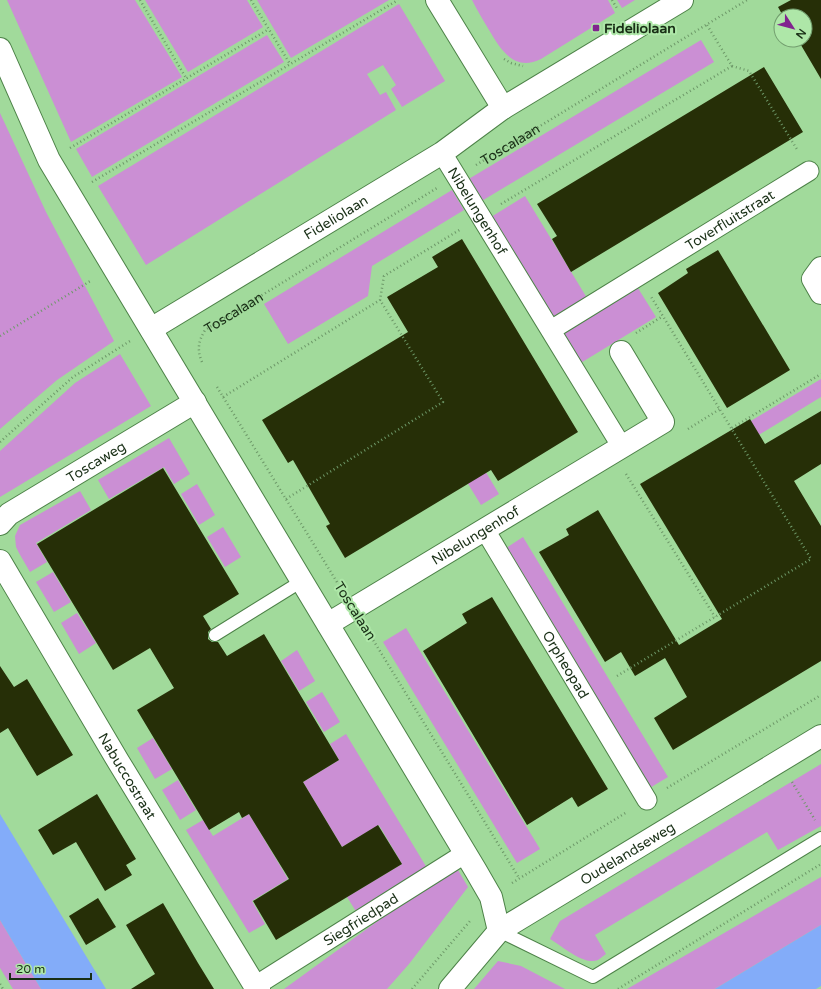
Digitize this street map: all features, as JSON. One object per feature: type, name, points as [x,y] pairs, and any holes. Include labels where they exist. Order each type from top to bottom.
[{"type":"street","points":[[437,0],[503,108]]},
{"type":"street","name":"Fideliolaan","points":[[151,329],[442,153],[503,108],[682,0]]},
{"type":"street","name":"Toscalaan","points":[[0,50],[49,160],[466,853],[491,897],[499,931]]},
{"type":"street","name":"Nibelungenhof","points":[[442,153],[551,330],[622,458]]},
{"type":"street","name":"Toverfluitstraat","points":[[644,272],[809,171]]},
{"type":"street","points":[[821,268],[813,279],[821,293]]},
{"type":"street","points":[[551,330],[644,272]]},
{"type":"street","name":"Nibelungenhof","points":[[328,624],[485,530],[622,458],[663,422],[621,352]]},
{"type":"street","name":"Toscaweg","points":[[0,524],[9,514],[195,402]]},
{"type":"street","name":"Orpheopad","points":[[485,530],[647,800]]},
{"type":"street","name":"Nabuccostraat","points":[[0,561],[118,761],[257,987]]},
{"type":"street","name":"Oudelandseweg","points":[[450,989],[499,931],[821,736]]},
{"type":"street","name":"Siegfriedpad","points":[[257,987],[466,853]]},
{"type":"lane","points":[[215,635],[302,581]]},
{"type":"lane","points":[[499,931],[593,977],[821,838]]},
{"type":"path","points":[[140,0],[186,78]]},
{"type":"path","points":[[251,0],[290,64]]},
{"type":"path","points":[[69,195],[398,0]]},
{"type":"path","points":[[612,0],[620,14]]},
{"type":"path","name":"Toscalaan","points":[[205,367],[201,361],[198,350],[199,340],[205,330],[747,0]]},
{"type":"path","points":[[49,160],[269,29]]},
{"type":"path","points":[[501,56],[511,63],[527,67]]},
{"type":"path","points":[[732,66],[749,72],[809,171]]},
{"type":"path","points":[[0,336],[113,267]]},
{"type":"path","points":[[618,676],[811,559],[732,428],[644,272]]},
{"type":"path","points":[[286,499],[443,402],[380,300]]},
{"type":"path","points":[[0,442],[73,377],[151,329]]},
{"type":"path","points":[[732,428],[821,374]]},
{"type":"path","name":"Toscalaan","points":[[216,385],[519,878]]},
{"type":"path","points":[[622,458],[715,617]]},
{"type":"path","points":[[779,761],[817,822]]},
{"type":"path","points":[[618,989],[821,864]]},
{"type":"path","points":[[412,989],[491,897]]},
{"type":"path","points":[[0,984],[3,989]]},
{"type":"shaded area","points":[[7,0],[135,0],[182,77],[71,142]]},
{"type":"shaded area","points":[[145,0],[247,0],[263,27],[188,72]]},
{"type":"shaded area","points":[[257,0],[389,0],[291,58]]},
{"type":"shaded area","points":[[472,0],[608,0],[615,13],[541,59],[523,63],[509,57],[498,45]]},
{"type":"shaded area","points":[[617,0],[635,0],[622,8]]},
{"type":"shaded area","points":[[399,4],[445,81],[402,107],[391,89],[396,85],[383,65],[367,74],[380,95],[386,92],[396,110],[146,265],[98,186]]},
{"type":"shaded area","points":[[267,35],[284,62],[92,177],[76,149]]},
{"type":"shaded area","points":[[701,40],[714,62],[480,202],[467,180]]},
{"type":"shaded area","points":[[0,113],[46,212],[114,341],[57,380],[0,429]]},
{"type":"shaded area","points":[[452,190],[464,210],[372,266],[368,296],[288,344],[264,304]]},
{"type":"shaded area","points":[[525,196],[587,298],[552,319],[491,217]]},
{"type":"shaded area","points":[[636,285],[656,317],[579,364],[560,332]]},
{"type":"shaded area","points":[[120,354],[151,406],[0,497],[0,451],[75,383]]},
{"type":"shaded area","points":[[821,379],[821,397],[747,442],[739,428]]},
{"type":"shaded area","points":[[454,419],[499,494],[481,505],[435,430]]},
{"type":"shaded area","points":[[169,438],[190,474],[174,484],[164,467],[109,499],[98,480]]},
{"type":"shaded area","points":[[197,484],[215,515],[199,525],[181,494]]},
{"type":"shaded area","points":[[80,491],[91,510],[36,543],[47,562],[30,572],[16,547],[15,536],[20,525]]},
{"type":"shaded area","points":[[223,527],[241,557],[225,567],[207,537]]},
{"type":"shaded area","points":[[523,537],[668,777],[648,789],[503,550]]},
{"type":"shaded area","points":[[53,572],[71,602],[54,612],[36,582]]},
{"type":"shaded area","points":[[77,613],[96,643],[79,654],[61,623]]},
{"type":"shaded area","points":[[406,628],[540,849],[517,863],[383,642]]},
{"type":"shaded area","points":[[297,650],[315,681],[299,691],[281,661]]},
{"type":"shaded area","points":[[322,692],[340,722],[324,732],[306,702]]},
{"type":"shaded area","points":[[346,734],[427,868],[357,913],[347,897],[402,864],[379,825],[342,847],[303,782],[339,760],[330,744]]},
{"type":"shaded area","points":[[153,738],[172,769],[155,779],[137,748]]},
{"type":"shaded area","points":[[821,764],[821,826],[778,850],[767,832],[595,935],[606,954],[598,960],[592,961],[580,958],[550,939],[560,921]]},
{"type":"shaded area","points":[[178,780],[196,810],[180,820],[162,790]]},
{"type":"shaded area","points":[[249,814],[288,879],[252,901],[265,924],[249,933],[186,830],[203,820],[213,836]]},
{"type":"shaded area","points":[[455,865],[468,887],[409,964],[387,989],[284,989]]},
{"type":"shaded area","points":[[821,877],[821,925],[715,989],[627,989]]},
{"type":"shaded area","points":[[0,920],[41,989],[13,989],[0,968]]},
{"type":"shaded area","points":[[498,961],[521,966],[565,989],[474,989]]},
{"type":"water","points":[[0,814],[106,989],[41,989],[0,920]]},
{"type":"water","points":[[821,925],[821,986],[816,989],[715,989]]},
{"type":"building","points":[[791,0],[821,0],[821,79],[803,48],[813,48],[813,8],[778,7]]},
{"type":"building","points":[[764,67],[803,132],[571,272],[552,239],[557,236],[537,204]]},
{"type":"building","points":[[462,239],[578,432],[498,481],[491,470],[345,558],[326,526],[330,524],[293,460],[288,463],[262,420],[408,332],[387,297],[438,267],[432,257]]},
{"type":"building","points":[[718,250],[790,370],[727,408],[658,293],[688,273],[686,269]]},
{"type":"building","points":[[821,411],[821,464],[794,481],[821,526],[821,661],[673,750],[654,718],[687,697],[665,658],[635,676],[621,652],[605,662],[539,552],[569,535],[566,529],[598,510],[679,645],[722,619],[640,484],[750,419],[765,444]]},
{"type":"building","points":[[163,468],[239,594],[203,616],[211,629],[208,632],[208,639],[212,642],[218,642],[227,656],[264,634],[339,760],[303,782],[342,847],[378,825],[402,864],[276,940],[253,901],[289,879],[249,814],[242,818],[239,812],[209,830],[137,710],[174,688],[150,648],[113,670],[37,544]]},
{"type":"building","points":[[492,597],[608,789],[578,807],[572,797],[527,825],[423,651],[467,623],[462,614]]},
{"type":"building","points":[[0,666],[14,687],[27,679],[73,755],[37,776],[8,728],[0,733]]},
{"type":"building","points":[[97,794],[136,859],[126,865],[132,875],[105,891],[76,842],[53,855],[38,830]]},
{"type":"building","points":[[98,898],[116,927],[86,945],[69,916]]},
{"type":"building","points":[[163,903],[214,989],[131,989],[155,974],[126,925]]},
{"type":"place","name":"Fideliolaan","points":[[596,28]]}]
